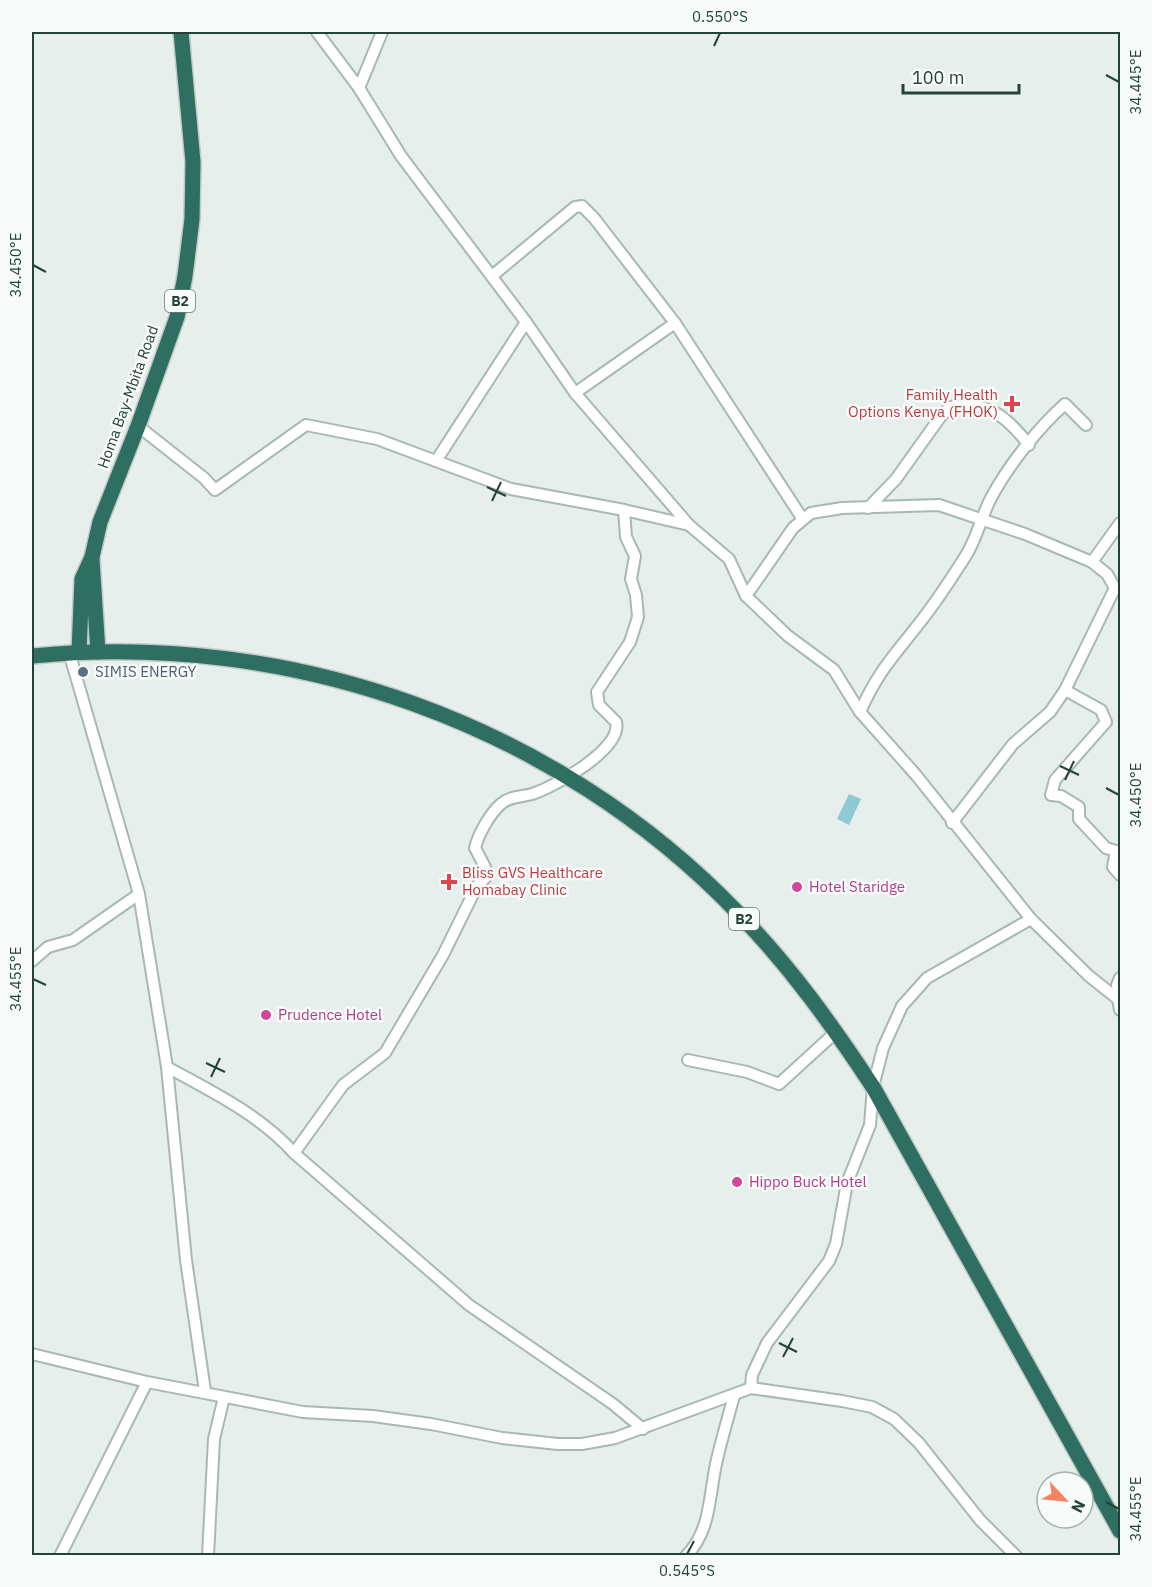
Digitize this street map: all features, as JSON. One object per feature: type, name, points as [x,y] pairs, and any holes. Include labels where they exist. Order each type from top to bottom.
[{"type":"highway","name":"Homa Bay-Mbita Road","points":[[74,652],[82,579],[92,557],[100,522],[138,426],[177,317],[192,219],[193,162],[181,32]]},
{"type":"highway","name":"Homa Bay-Mbita Road","points":[[92,557],[98,651]]},
{"type":"highway","name":"B2","points":[[98,651],[181,653],[319,673],[430,709],[481,731],[569,778],[659,840],[708,883],[775,953],[837,1031],[873,1087],[1120,1531]]},
{"type":"highway","points":[[32,656],[98,651]]},
{"type":"street","points":[[317,32],[359,88],[401,156],[526,322],[575,393],[689,525],[729,559],[746,596],[788,636],[834,670],[860,712],[916,776],[1031,919],[1120,1003]]},
{"type":"street","points":[[359,88],[382,32]]},
{"type":"street","points":[[492,276],[575,207],[582,206],[594,218],[675,323],[802,518]]},
{"type":"street","points":[[436,461],[526,322]]},
{"type":"street","points":[[575,393],[675,323]]},
{"type":"street","points":[[860,712],[874,681],[945,587],[970,549],[1002,481],[1051,417],[1065,405],[1086,425]]},
{"type":"street","points":[[868,508],[896,479],[941,416],[950,407],[985,407],[1010,420],[1029,445]]},
{"type":"street","points":[[138,426],[204,478],[215,490],[306,425],[377,439],[511,489],[624,510],[689,525]]},
{"type":"street","points":[[746,596],[770,559],[802,518],[819,510],[939,505],[1025,534],[1092,562],[1107,574],[1118,589],[1065,690],[1050,712],[1013,744],[952,823]]},
{"type":"street","points":[[294,1153],[343,1085],[375,1063],[385,1053],[443,955],[477,886],[486,877],[485,867],[475,848],[492,814],[501,804],[511,798],[531,794],[569,778],[610,743],[617,733],[616,722],[599,705],[597,692],[630,642],[638,617],[636,595],[631,579],[635,556],[626,537],[624,510]]},
{"type":"street","points":[[1092,562],[1120,523]]},
{"type":"street","points":[[74,652],[139,894],[167,1067],[186,1260],[205,1391]]},
{"type":"street","points":[[1065,690],[1101,710],[1106,722],[1055,780],[1051,795],[1061,796],[1079,807],[1079,819],[1106,848],[1116,850],[1113,867],[1120,874]]},
{"type":"street","points":[[32,961],[48,947],[73,939],[139,894]]},
{"type":"street","points":[[751,1388],[752,1375],[767,1343],[829,1261],[836,1244],[847,1184],[870,1125],[873,1087],[883,1048],[902,1006],[921,983],[1031,919]]},
{"type":"street","points":[[1120,978],[1117,985],[1120,1003]]},
{"type":"street","points":[[688,1060],[747,1072],[779,1084],[837,1031]]},
{"type":"street","points":[[167,1067],[229,1101],[277,1134],[294,1153],[469,1305],[613,1404],[644,1429]]},
{"type":"street","points":[[32,1354],[147,1382],[205,1391],[224,1397],[303,1412],[373,1416],[431,1424],[502,1438],[558,1444],[593,1442],[644,1429],[751,1388],[872,1407],[889,1415],[919,1443],[980,1520],[1016,1556]]},
{"type":"street","points":[[60,1556],[147,1382]]},
{"type":"street","points":[[686,1556],[705,1523],[710,1508],[716,1466],[734,1396]]},
{"type":"street","points":[[208,1556],[214,1439],[224,1397]]},
{"type":"water","points":[[849,794],[861,799],[849,825],[837,819]]},
{"type":"place","name":"Family Health Options Kenya (FHOK)","points":[[1012,404]]},
{"type":"place","name":"SIMIS ENERGY","points":[[83,672]]},
{"type":"place","name":"Bliss GVS Healthcare Homabay Clinic","points":[[449,882]]},
{"type":"place","name":"Hotel Staridge","points":[[797,887]]},
{"type":"place","name":"Prudence Hotel","points":[[266,1015]]},
{"type":"place","name":"Hippo Buck Hotel","points":[[737,1182]]}]
